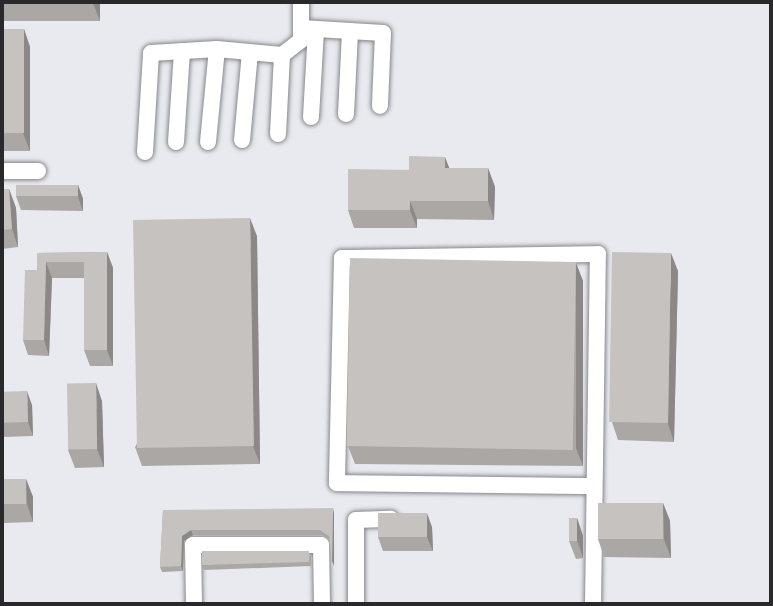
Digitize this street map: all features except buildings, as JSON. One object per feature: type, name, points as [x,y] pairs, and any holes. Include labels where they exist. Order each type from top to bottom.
[{"type":"lane","points":[[300,2],[308,28],[311,117]]},
{"type":"lane","points":[[308,28],[383,33],[380,106]]},
{"type":"lane","points":[[145,152],[151,53],[217,49],[282,55],[300,40],[308,28]]},
{"type":"lane","points":[[346,114],[350,31]]},
{"type":"lane","points":[[208,142],[217,49]]},
{"type":"lane","points":[[176,142],[182,51]]},
{"type":"lane","points":[[242,140],[250,52]]},
{"type":"lane","points":[[278,134],[282,55]]},
{"type":"lane","points":[[2,171],[38,171]]},
{"type":"lane","points":[[593,604],[598,254],[342,258],[337,483],[594,486]]},
{"type":"lane","points":[[356,604],[356,520],[391,519]]},
{"type":"lane","points":[[194,604],[194,544],[321,545],[322,604]]}]
